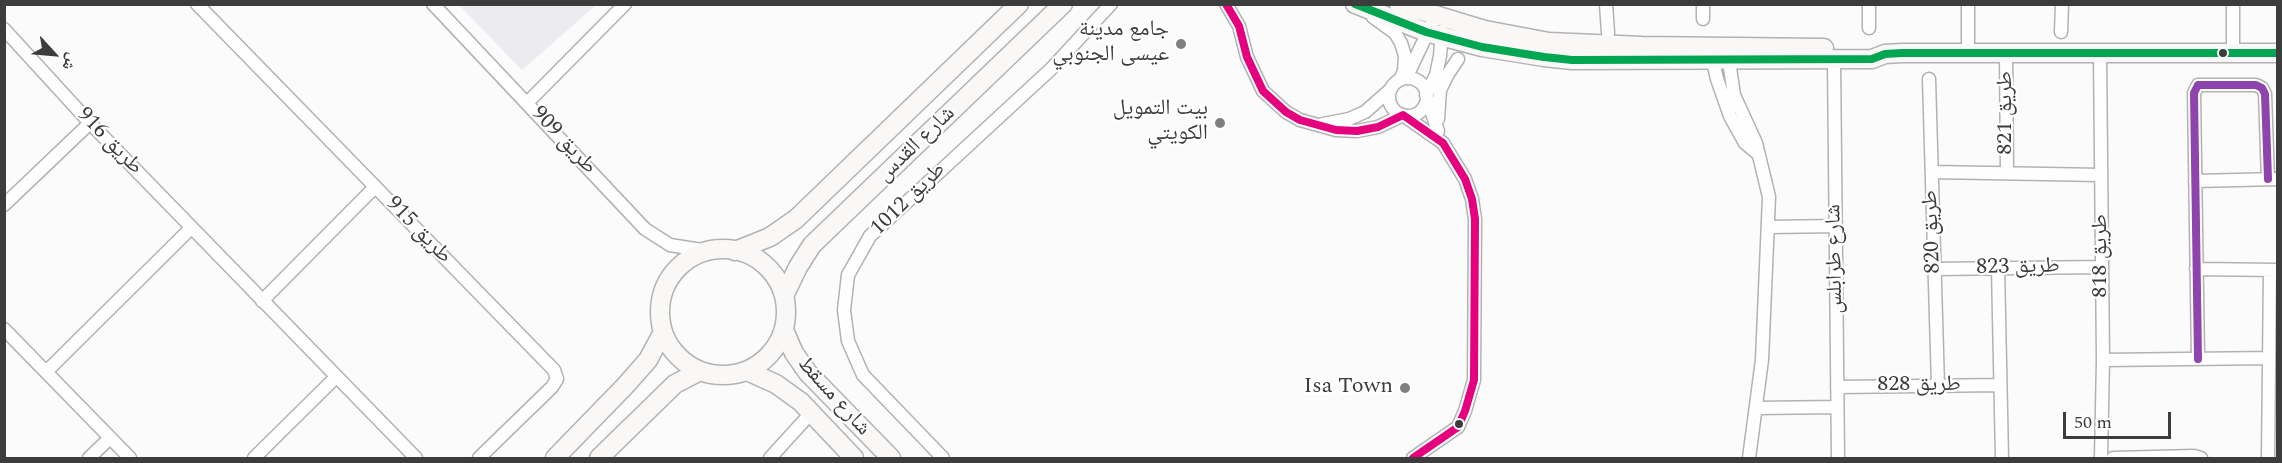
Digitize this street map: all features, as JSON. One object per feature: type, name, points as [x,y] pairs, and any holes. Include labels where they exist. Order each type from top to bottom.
[{"type":"street","name":"طريق 909","points":[[433,4],[645,229],[670,244],[708,251]]},
{"type":"street","points":[[527,103],[625,4]]},
{"type":"street","name":"شارع القدس","points":[[735,251],[770,237],[796,219],[1019,4]]},
{"type":"street","name":"شارع القدس","points":[[784,296],[812,245],[1063,4]]},
{"type":"street","name":"طريق 1012","points":[[943,459],[863,375],[848,341],[844,310],[848,275],[870,236],[1051,69],[1111,4]]},
{"type":"street","points":[[1226,4],[1239,26],[1247,57],[1263,91],[1286,112],[1316,125],[1336,130],[1357,131],[1378,127],[1402,115],[1420,111],[1436,75],[1436,26]]},
{"type":"street","points":[[1353,4],[1436,26],[1485,30],[1549,42],[1834,60],[1872,60],[1885,54],[2277,53]]},
{"type":"street","points":[[1353,4],[1395,33],[1405,56],[1403,79]]},
{"type":"street","points":[[1399,4],[1436,26],[1482,47],[1572,60],[1872,48],[1885,54]]},
{"type":"street","points":[[1606,4],[1608,33]]},
{"type":"street","points":[[1703,4],[1703,19]]},
{"type":"street","points":[[1869,4],[1869,28]]},
{"type":"street","points":[[1968,4],[1968,54]]},
{"type":"street","points":[[2061,32],[2062,4]]},
{"type":"street","points":[[2233,4],[2233,53]]},
{"type":"street","name":"طريق 915","points":[[199,5],[556,374],[552,387],[479,459]]},
{"type":"street","points":[[1316,125],[1341,122],[1365,112],[1403,79],[1436,26]]},
{"type":"street","name":"طريق 916","points":[[4,29],[90,123],[416,459]]},
{"type":"street","points":[[1436,75],[1458,59],[1482,47]]},
{"type":"street","points":[[1719,53],[1723,98],[1733,123],[1745,143],[1757,153],[1767,184],[1768,227],[1762,360],[1749,459]]},
{"type":"street","name":"طريق 821","points":[[2006,54],[2007,173]]},
{"type":"street","name":"طريق 818","points":[[2100,54],[2102,459]]},
{"type":"street","points":[[1438,131],[1437,108],[1440,90],[1458,59]]},
{"type":"street","name":"شارع طرابلس","points":[[1834,60],[1838,459]]},
{"type":"street","points":[[1403,79],[1412,78],[1422,84],[1443,143],[1465,179],[1472,199],[1475,219],[1474,380],[1466,411],[1458,427],[1413,459]]},
{"type":"street","name":"طريق 820","points":[[1929,79],[1938,386]]},
{"type":"street","points":[[2195,181],[2272,179],[2265,94],[2262,88],[2256,85],[2201,85],[2196,87],[2194,93],[2195,181],[2196,269],[2198,359]]},
{"type":"street","points":[[1390,90],[1390,102],[1397,112],[1443,143]]},
{"type":"street","points":[[4,205],[90,123]]},
{"type":"street","name":"طريق 821","points":[[1932,172],[2101,174]]},
{"type":"street","points":[[262,301],[375,187]]},
{"type":"street","points":[[1768,227],[1836,226]]},
{"type":"street","points":[[46,372],[191,228]]},
{"type":"street","points":[[708,251],[735,251],[761,262],[771,271],[784,296],[786,318],[784,330],[770,354],[747,370],[724,376],[700,371],[684,362],[671,348],[663,332],[660,315],[662,298],[668,282],[678,268],[708,251]]},
{"type":"street","name":"طريق 823","points":[[1935,269],[2102,267]]},
{"type":"street","points":[[1998,268],[2002,459]]},
{"type":"street","points":[[2196,269],[2274,270],[2269,358],[2268,459]]},
{"type":"street","points":[[4,329],[130,459]]},
{"type":"street","name":"شارع مسقط","points":[[784,330],[794,353],[808,373],[891,459]]},
{"type":"street","points":[[555,459],[648,360],[663,332]]},
{"type":"street","points":[[2103,360],[2269,358]]},
{"type":"street","name":"شارع مسقط","points":[[747,370],[777,384],[801,402],[854,459]]},
{"type":"street","points":[[599,459],[675,384],[700,371]]},
{"type":"street","points":[[254,459],[336,377]]},
{"type":"street","name":"طريق 828","points":[[1837,387],[2000,385]]},
{"type":"street","points":[[1757,408],[1837,407]]},
{"type":"street","points":[[770,459],[811,413]]},
{"type":"street","points":[[89,459],[110,438]]},
{"type":"street","points":[[2113,459],[2194,456],[2201,459]]},
{"type":"shaded area","points":[[459,5],[596,5],[522,70]]},
{"type":"transit line","points":[[1226,4],[1239,26],[1247,57],[1263,91],[1286,112],[1300,120],[1336,130],[1357,131],[1378,127],[1403,115],[1443,143],[1465,179],[1472,199],[1475,219],[1474,380],[1458,427],[1413,458]]},
{"type":"transit line","points":[[1355,4],[1426,32],[1482,47],[1572,60],[1872,59],[1885,54],[1902,53],[2278,53]]},
{"type":"transit line","points":[[2198,359],[2194,93],[2198,85],[2256,85],[2262,88],[2265,94],[2268,179]]},
{"type":"place","name":"جامع مدينة عيسى الجنوبي","points":[[1181,44]]},
{"type":"place","name":"بيت التمويل الكويتي","points":[[1220,123]]},
{"type":"place","name":"Isa Town","points":[[1405,388]]}]
